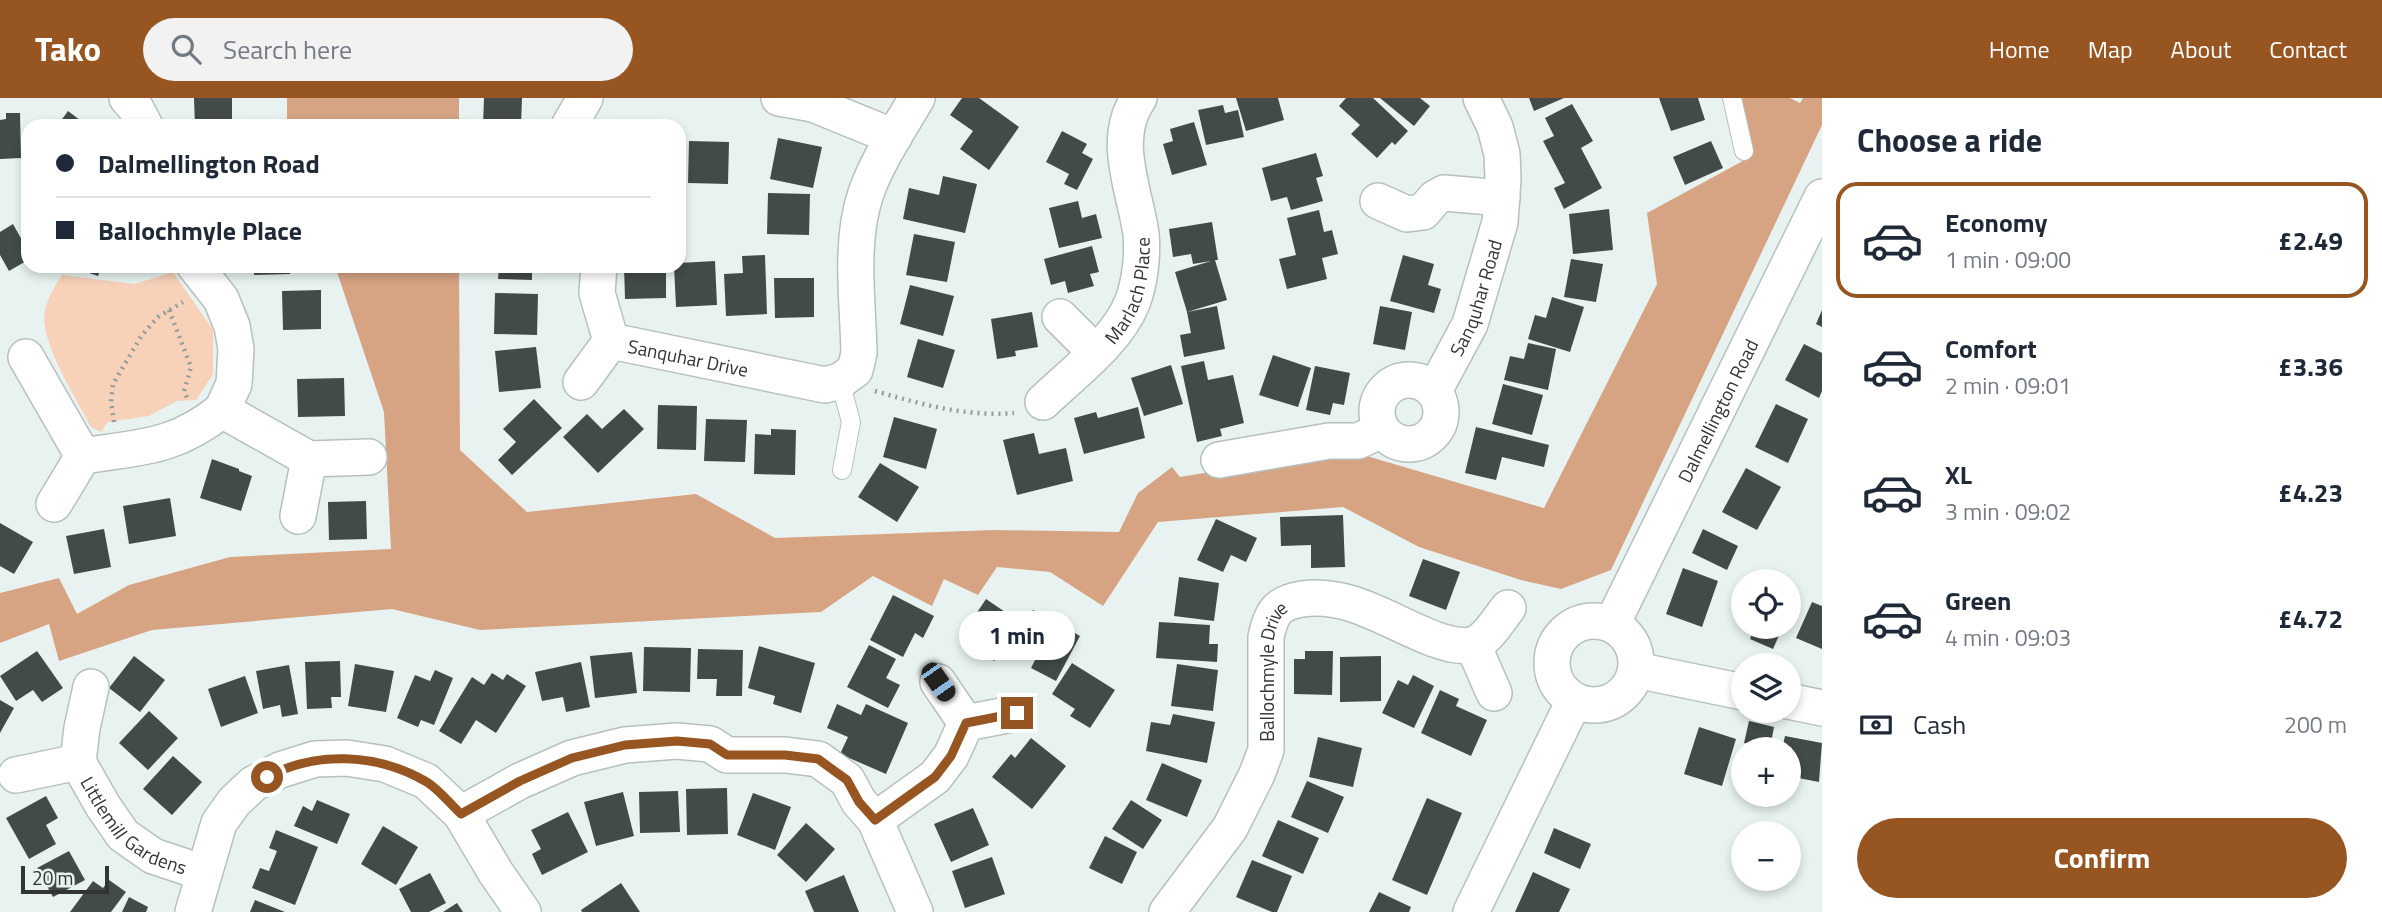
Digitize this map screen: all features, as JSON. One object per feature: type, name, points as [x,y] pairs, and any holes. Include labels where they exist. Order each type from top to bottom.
[{"type":"street","points":[[127,98],[141,119]]},
{"type":"street","points":[[573,119],[585,98]]},
{"type":"street","points":[[779,98],[813,104],[894,137]]},
{"type":"street","points":[[847,376],[859,353],[857,237],[860,215],[867,190],[917,98]]},
{"type":"street","name":"Marlach Place","points":[[1043,402],[1118,329],[1132,302],[1140,272],[1141,236],[1124,154],[1127,129],[1139,98]]},
{"type":"street","name":"Sanquhar Road","points":[[1434,391],[1470,324],[1500,222],[1502,154],[1494,127],[1480,98]]},
{"type":"street","points":[[1378,201],[1407,214],[1423,212],[1435,198],[1444,193],[1502,198]]},
{"type":"street","name":"Dalmellington Road","points":[[1612,624],[1822,197]]},
{"type":"street","name":"Sanquhar Drive","points":[[598,273],[597,293],[611,341],[825,385],[847,376]]},
{"type":"street","points":[[54,504],[83,456],[172,441],[211,419],[234,384],[236,349],[232,326],[221,299],[203,276]]},
{"type":"street","name":"Marlach Place","points":[[1060,317],[1095,352]]},
{"type":"street","points":[[581,382],[611,341]]},
{"type":"street","points":[[26,357],[83,456]]},
{"type":"street","points":[[1405,379],[1420,381],[1434,391],[1441,407],[1439,424],[1428,438],[1412,444],[1395,441],[1382,430],[1376,415],[1379,398],[1389,385],[1405,379]]},
{"type":"street","points":[[211,419],[309,459],[369,457]]},
{"type":"street","points":[[1219,460],[1329,441],[1358,441],[1382,430]]},
{"type":"street","points":[[298,516],[309,459]]},
{"type":"street","name":"Ballochmyle Drive","points":[[1167,912],[1230,828],[1262,762],[1266,750],[1266,637],[1269,621],[1275,610],[1288,601],[1316,597],[1349,602],[1451,645],[1473,645]]},
{"type":"street","points":[[1494,693],[1473,645],[1486,635],[1508,608]]},
{"type":"street","points":[[1596,620],[1612,624],[1627,635],[1636,652],[1636,670],[1628,689],[1613,702],[1593,706],[1574,701],[1561,691],[1553,676],[1552,660],[1556,644],[1566,631],[1580,622],[1596,620]]},
{"type":"street","points":[[1636,670],[1731,690]]},
{"type":"street","points":[[938,682],[966,723]]},
{"type":"street","name":"Littlemill Gardens","points":[[90,687],[78,762],[123,835],[153,856],[204,873]]},
{"type":"street","points":[[1471,912],[1574,701]]},
{"type":"street","points":[[1801,704],[1822,708]]},
{"type":"street","points":[[966,723],[1017,713]]},
{"type":"street","points":[[875,820],[935,777],[951,756],[966,723]]},
{"type":"street","points":[[461,814],[520,781],[572,758],[625,745],[677,741],[710,744],[727,755],[785,755],[818,759],[847,780],[859,802],[875,820],[915,912]]},
{"type":"street","points":[[193,912],[219,823],[234,802],[253,785],[280,770],[315,759],[347,758],[385,764],[426,781],[461,814],[523,912]]},
{"type":"street","name":"Littlemill Gardens","points":[[16,775],[78,762]]},
{"type":"lane","points":[[1732,98],[1744,151]]},
{"type":"lane","points":[[842,470],[851,422],[847,376]]},
{"type":"path","points":[[119,450],[111,402],[113,384],[142,335],[203,276]]},
{"type":"path","points":[[169,310],[191,367],[184,391],[211,419]]},
{"type":"path","points":[[847,376],[874,391],[940,410],[990,415],[1031,412],[1043,402]]},
{"type":"shaded area","points":[[287,98],[459,98],[459,119],[287,118]]},
{"type":"shaded area","points":[[1740,98],[1790,98],[1800,103],[1803,98],[1822,98],[1822,125],[1611,570],[1561,589],[1521,580],[1419,547],[1343,507],[1158,522],[1103,606],[1050,572],[997,567],[978,595],[944,579],[932,606],[873,576],[821,612],[480,630],[392,609],[152,630],[59,661],[49,624],[0,643],[0,593],[59,578],[77,614],[129,585],[230,557],[391,549],[384,412],[337,273],[459,273],[460,450],[527,512],[696,494],[775,538],[993,530],[1119,532],[1138,493],[1172,467],[1180,477],[1313,455],[1353,452],[1544,508],[1657,284],[1647,213],[1752,156]]},
{"type":"shaded area","points":[[174,273],[213,330],[213,374],[196,400],[177,401],[149,416],[108,422],[101,432],[91,427],[68,386],[47,337],[45,310],[62,275],[135,284]]},
{"type":"building","points":[[194,98],[232,98],[232,119],[195,119]]},
{"type":"building","points":[[484,98],[522,98],[521,119],[483,119]]},
{"type":"building","points":[[962,98],[979,98],[1019,127],[989,170],[960,149],[973,131],[950,115]]},
{"type":"building","points":[[1236,98],[1278,98],[1284,120],[1246,131]]},
{"type":"building","points":[[1346,98],[1373,98],[1408,131],[1395,145],[1392,142],[1377,158],[1351,134],[1360,125],[1339,106]]},
{"type":"building","points":[[1380,98],[1420,98],[1430,106],[1414,126]]},
{"type":"building","points":[[1529,98],[1564,98],[1534,111]]},
{"type":"building","points":[[1659,98],[1698,98],[1705,120],[1671,131]]},
{"type":"building","points":[[1572,104],[1593,141],[1581,148],[1602,188],[1564,209],[1554,188],[1565,183],[1543,141],[1554,136],[1545,118]]},
{"type":"building","points":[[1223,105],[1225,113],[1238,110],[1244,137],[1206,145],[1198,110]]},
{"type":"building","points":[[68,111],[79,119],[62,119]]},
{"type":"building","points":[[6,113],[20,113],[21,158],[0,159],[0,120],[6,119]]},
{"type":"building","points":[[1194,122],[1207,165],[1172,175],[1163,144],[1173,141],[1170,129]]},
{"type":"building","points":[[1062,131],[1087,144],[1082,153],[1093,159],[1077,190],[1064,184],[1069,174],[1046,162]]},
{"type":"building","points":[[778,138],[822,147],[813,188],[770,179]]},
{"type":"building","points":[[689,141],[729,142],[728,184],[688,183]]},
{"type":"building","points":[[1711,141],[1723,168],[1685,185],[1673,157]]},
{"type":"building","points":[[1316,153],[1323,176],[1316,178],[1323,201],[1291,210],[1287,197],[1271,201],[1262,168]]},
{"type":"building","points":[[943,176],[977,184],[965,233],[903,219],[909,188],[939,195]]},
{"type":"building","points":[[768,193],[810,194],[809,235],[767,234]]},
{"type":"building","points":[[1078,201],[1082,218],[1096,214],[1102,238],[1059,248],[1049,208]]},
{"type":"building","points":[[1609,209],[1613,250],[1573,254],[1569,214]]},
{"type":"building","points":[[1319,210],[1324,232],[1332,230],[1338,254],[1322,258],[1327,279],[1287,289],[1279,259],[1296,255],[1287,218]]},
{"type":"building","points":[[1212,222],[1218,260],[1215,260],[1227,300],[1187,312],[1175,272],[1211,261],[1193,264],[1191,254],[1173,257],[1169,229]]},
{"type":"building","points":[[13,224],[21,238],[21,264],[9,271],[0,255],[0,232]]},
{"type":"building","points":[[914,234],[955,242],[947,282],[906,275]]},
{"type":"building","points":[[1092,246],[1099,272],[1090,274],[1094,286],[1068,293],[1065,281],[1051,285],[1044,259]]},
{"type":"building","points":[[765,255],[767,314],[726,316],[724,274],[743,273],[742,256]]},
{"type":"building","points":[[1403,255],[1434,264],[1428,285],[1441,289],[1434,313],[1390,301]]},
{"type":"building","points":[[1571,259],[1603,264],[1596,302],[1564,297]]},
{"type":"building","points":[[715,261],[717,305],[676,307],[674,273],[686,273],[686,263]]},
{"type":"building","points":[[254,273],[290,273],[290,274]]},
{"type":"building","points":[[498,273],[532,273],[532,280],[498,279]]},
{"type":"building","points":[[624,273],[666,273],[666,298],[625,299]]},
{"type":"building","points":[[774,278],[814,278],[814,317],[775,318]]},
{"type":"building","points":[[910,285],[954,296],[943,336],[900,324]]},
{"type":"building","points":[[321,290],[321,329],[283,330],[282,291]]},
{"type":"building","points":[[495,293],[538,294],[537,335],[494,334]]},
{"type":"building","points":[[1552,297],[1584,307],[1570,352],[1528,339],[1535,315],[1546,318]]},
{"type":"building","points":[[1217,306],[1225,349],[1184,357],[1180,335],[1191,333],[1187,312]]},
{"type":"building","points":[[1380,306],[1412,312],[1405,350],[1373,344]]},
{"type":"building","points":[[1822,310],[1822,327],[1816,324]]},
{"type":"building","points":[[1032,312],[1038,347],[1015,351],[1016,356],[997,359],[991,319]]},
{"type":"building","points":[[918,339],[955,350],[943,388],[907,377]]},
{"type":"building","points":[[1528,343],[1556,349],[1548,390],[1504,380],[1510,356],[1524,359]]},
{"type":"building","points":[[1804,344],[1822,353],[1822,391],[1819,398],[1785,380]]},
{"type":"building","points":[[536,347],[541,388],[499,392],[495,351]]},
{"type":"building","points":[[1273,355],[1311,368],[1298,407],[1259,395]]},
{"type":"building","points":[[1204,361],[1208,380],[1233,375],[1244,423],[1220,429],[1222,436],[1197,442],[1181,366]]},
{"type":"building","points":[[1171,365],[1183,404],[1144,416],[1131,378]]},
{"type":"building","points":[[1315,366],[1350,373],[1344,405],[1333,403],[1330,415],[1306,410]]},
{"type":"building","points":[[344,378],[345,416],[298,417],[297,379]]},
{"type":"building","points":[[1503,384],[1543,395],[1532,435],[1492,424]]},
{"type":"building","points":[[534,399],[562,428],[512,475],[498,460],[516,442],[503,429]]},
{"type":"building","points":[[1776,404],[1808,419],[1788,463],[1755,447]]},
{"type":"building","points":[[658,405],[697,406],[696,450],[657,449]]},
{"type":"building","points":[[1138,407],[1145,438],[1084,454],[1074,418],[1096,412],[1098,418]]},
{"type":"building","points":[[624,409],[644,429],[598,473],[563,437],[587,414],[602,429]]},
{"type":"building","points":[[894,417],[937,429],[926,469],[883,457]]},
{"type":"building","points":[[706,419],[747,420],[745,462],[704,461]]},
{"type":"building","points":[[1476,427],[1549,445],[1544,467],[1502,457],[1496,480],[1465,473]]},
{"type":"building","points":[[771,429],[796,430],[795,475],[754,474],[755,434],[771,435]]},
{"type":"building","points":[[1034,433],[1039,454],[1066,448],[1073,481],[1017,495],[1003,440]]},
{"type":"building","points":[[212,459],[252,476],[241,511],[200,498]]},
{"type":"building","points":[[880,463],[919,487],[897,522],[858,497]]},
{"type":"building","points":[[1746,468],[1781,487],[1757,530],[1722,512]]},
{"type":"building","points":[[170,498],[176,536],[129,544],[123,506]]},
{"type":"building","points":[[366,501],[367,539],[329,540],[328,502]]},
{"type":"building","points":[[1343,515],[1345,567],[1311,568],[1311,545],[1281,546],[1280,517]]},
{"type":"building","points":[[1216,519],[1257,538],[1246,562],[1231,555],[1223,572],[1197,560]]},
{"type":"building","points":[[0,523],[33,542],[14,574],[0,566]]},
{"type":"building","points":[[104,529],[111,567],[74,574],[66,536]]},
{"type":"building","points":[[1703,529],[1738,546],[1727,570],[1692,553]]},
{"type":"building","points":[[1423,559],[1460,572],[1446,610],[1409,596]]},
{"type":"building","points":[[1683,568],[1718,581],[1702,627],[1666,614]]},
{"type":"building","points":[[1179,577],[1219,583],[1214,621],[1174,616]]},
{"type":"building","points":[[893,595],[934,616],[923,638],[915,633],[903,657],[870,640]]},
{"type":"building","points":[[986,599],[1020,622],[994,661],[960,638]]},
{"type":"building","points":[[1812,602],[1822,606],[1822,649],[1798,639],[1801,639],[1801,627]]},
{"type":"building","points":[[1033,610],[1080,636],[1056,681],[1031,668],[1036,658],[1014,646]]},
{"type":"building","points":[[1159,622],[1210,625],[1209,644],[1218,644],[1217,662],[1156,658]]},
{"type":"building","points":[[1750,639],[1777,639],[1773,649]]},
{"type":"building","points":[[869,645],[896,659],[886,678],[900,685],[888,708],[847,687]]},
{"type":"building","points":[[759,646],[815,663],[801,713],[773,704],[775,696],[748,688]]},
{"type":"building","points":[[644,647],[691,648],[690,692],[643,691]]},
{"type":"building","points":[[698,649],[743,650],[742,696],[716,696],[717,679],[697,679]]},
{"type":"building","points":[[37,651],[63,688],[42,702],[33,690],[16,701],[0,676]]},
{"type":"building","points":[[1305,651],[1333,651],[1332,695],[1294,694],[1294,659],[1305,659]]},
{"type":"building","points":[[632,652],[637,693],[595,698],[590,656]]},
{"type":"building","points":[[134,656],[165,680],[140,712],[109,688]]},
{"type":"building","points":[[1381,656],[1381,701],[1340,702],[1340,657]]},
{"type":"building","points":[[340,661],[341,697],[331,697],[332,708],[307,709],[305,662]]},
{"type":"building","points":[[581,662],[590,707],[566,712],[563,697],[542,701],[535,672]]},
{"type":"building","points":[[1072,663],[1115,690],[1090,728],[1070,716],[1075,709],[1052,694]]},
{"type":"building","points":[[355,664],[394,671],[386,712],[348,706]]},
{"type":"building","points":[[1177,664],[1218,670],[1213,711],[1171,706]]},
{"type":"building","points":[[289,665],[298,714],[282,717],[280,705],[263,709],[256,671]]},
{"type":"building","points":[[435,670],[453,678],[434,725],[421,720],[418,727],[397,718],[415,675],[430,681]]},
{"type":"building","points":[[492,673],[503,680],[507,674],[526,686],[496,733],[476,720],[461,744],[439,731],[472,677],[484,685]]},
{"type":"building","points":[[1413,675],[1434,686],[1414,728],[1382,713],[1398,680],[1408,685]]},
{"type":"building","points":[[245,676],[258,713],[221,727],[208,689]]},
{"type":"building","points":[[1440,690],[1459,699],[1456,706],[1487,720],[1471,756],[1421,733]]},
{"type":"building","points":[[0,700],[14,708],[0,733]]},
{"type":"building","points":[[837,704],[861,715],[866,704],[908,723],[886,774],[840,754],[848,737],[827,728]]},
{"type":"building","points":[[149,711],[178,738],[148,770],[119,743]]},
{"type":"building","points":[[1173,714],[1215,722],[1207,763],[1146,751],[1151,722],[1170,725]]},
{"type":"building","points":[[1749,723],[1774,727],[1772,737],[1745,737]]},
{"type":"building","points":[[1699,727],[1731,737],[1731,756],[1722,786],[1684,774]]},
{"type":"building","points":[[1318,737],[1362,748],[1353,787],[1309,777]]},
{"type":"building","points":[[1031,738],[1066,766],[1032,809],[992,777],[1011,754],[1015,758]]},
{"type":"building","points":[[1801,739],[1822,743],[1819,782],[1801,779]]},
{"type":"building","points":[[173,756],[202,782],[172,815],[143,789]]},
{"type":"building","points":[[1162,763],[1202,780],[1187,817],[1146,800]]},
{"type":"building","points":[[1307,781],[1344,797],[1328,833],[1291,817]]},
{"type":"building","points":[[727,788],[728,834],[687,835],[686,789]]},
{"type":"building","points":[[678,791],[680,832],[640,833],[639,792]]},
{"type":"building","points":[[623,792],[634,836],[596,846],[584,802]]},
{"type":"building","points":[[753,793],[791,807],[775,850],[737,835]]},
{"type":"building","points":[[46,796],[58,818],[46,825],[56,844],[29,859],[6,818]]},
{"type":"building","points":[[1427,798],[1462,813],[1427,895],[1392,880]]},
{"type":"building","points":[[317,800],[350,814],[337,844],[294,826],[303,806],[312,811]]},
{"type":"building","points":[[1131,800],[1162,820],[1143,849],[1112,829]]},
{"type":"building","points":[[973,808],[989,845],[951,862],[934,824]]},
{"type":"building","points":[[568,812],[588,852],[542,875],[532,854],[541,849],[531,830]]},
{"type":"building","points":[[1278,820],[1319,838],[1303,874],[1262,856]]},
{"type":"building","points":[[806,823],[835,849],[806,882],[777,855]]},
{"type":"building","points":[[383,826],[418,847],[396,885],[361,864]]},
{"type":"building","points":[[1554,828],[1591,844],[1580,869],[1544,853]]},
{"type":"building","points":[[276,830],[318,847],[295,905],[252,888],[260,868],[269,871],[277,851],[269,848]]},
{"type":"building","points":[[1105,836],[1137,852],[1122,884],[1089,868]]},
{"type":"building","points":[[69,851],[85,880],[53,897],[37,868]]},
{"type":"building","points":[[992,857],[1005,894],[965,908],[952,871]]},
{"type":"building","points":[[1252,860],[1292,876],[1277,912],[1236,897]]},
{"type":"building","points":[[1533,872],[1570,889],[1559,912],[1515,912]]},
{"type":"building","points":[[430,873],[446,903],[429,912],[411,912],[399,889]]},
{"type":"building","points":[[844,875],[859,912],[814,912],[805,891]]},
{"type":"building","points":[[109,880],[126,892],[111,912],[70,912],[93,881],[103,888]]},
{"type":"building","points":[[621,883],[640,912],[582,912],[581,910]]},
{"type":"building","points":[[1379,892],[1411,907],[1409,912],[1369,912]]},
{"type":"building","points":[[129,897],[148,907],[146,912],[122,912]]},
{"type":"building","points":[[255,900],[285,912],[250,912]]},
{"type":"building","points":[[457,903],[463,912],[443,912]]},
{"type":"route","points":[[267,777],[315,759],[347,758],[385,764],[426,781],[461,814],[520,781],[572,758],[625,745],[677,741],[710,744],[727,755],[785,755],[818,759],[847,780],[859,802],[875,820],[935,777],[951,756],[966,723],[1017,713]]}]
